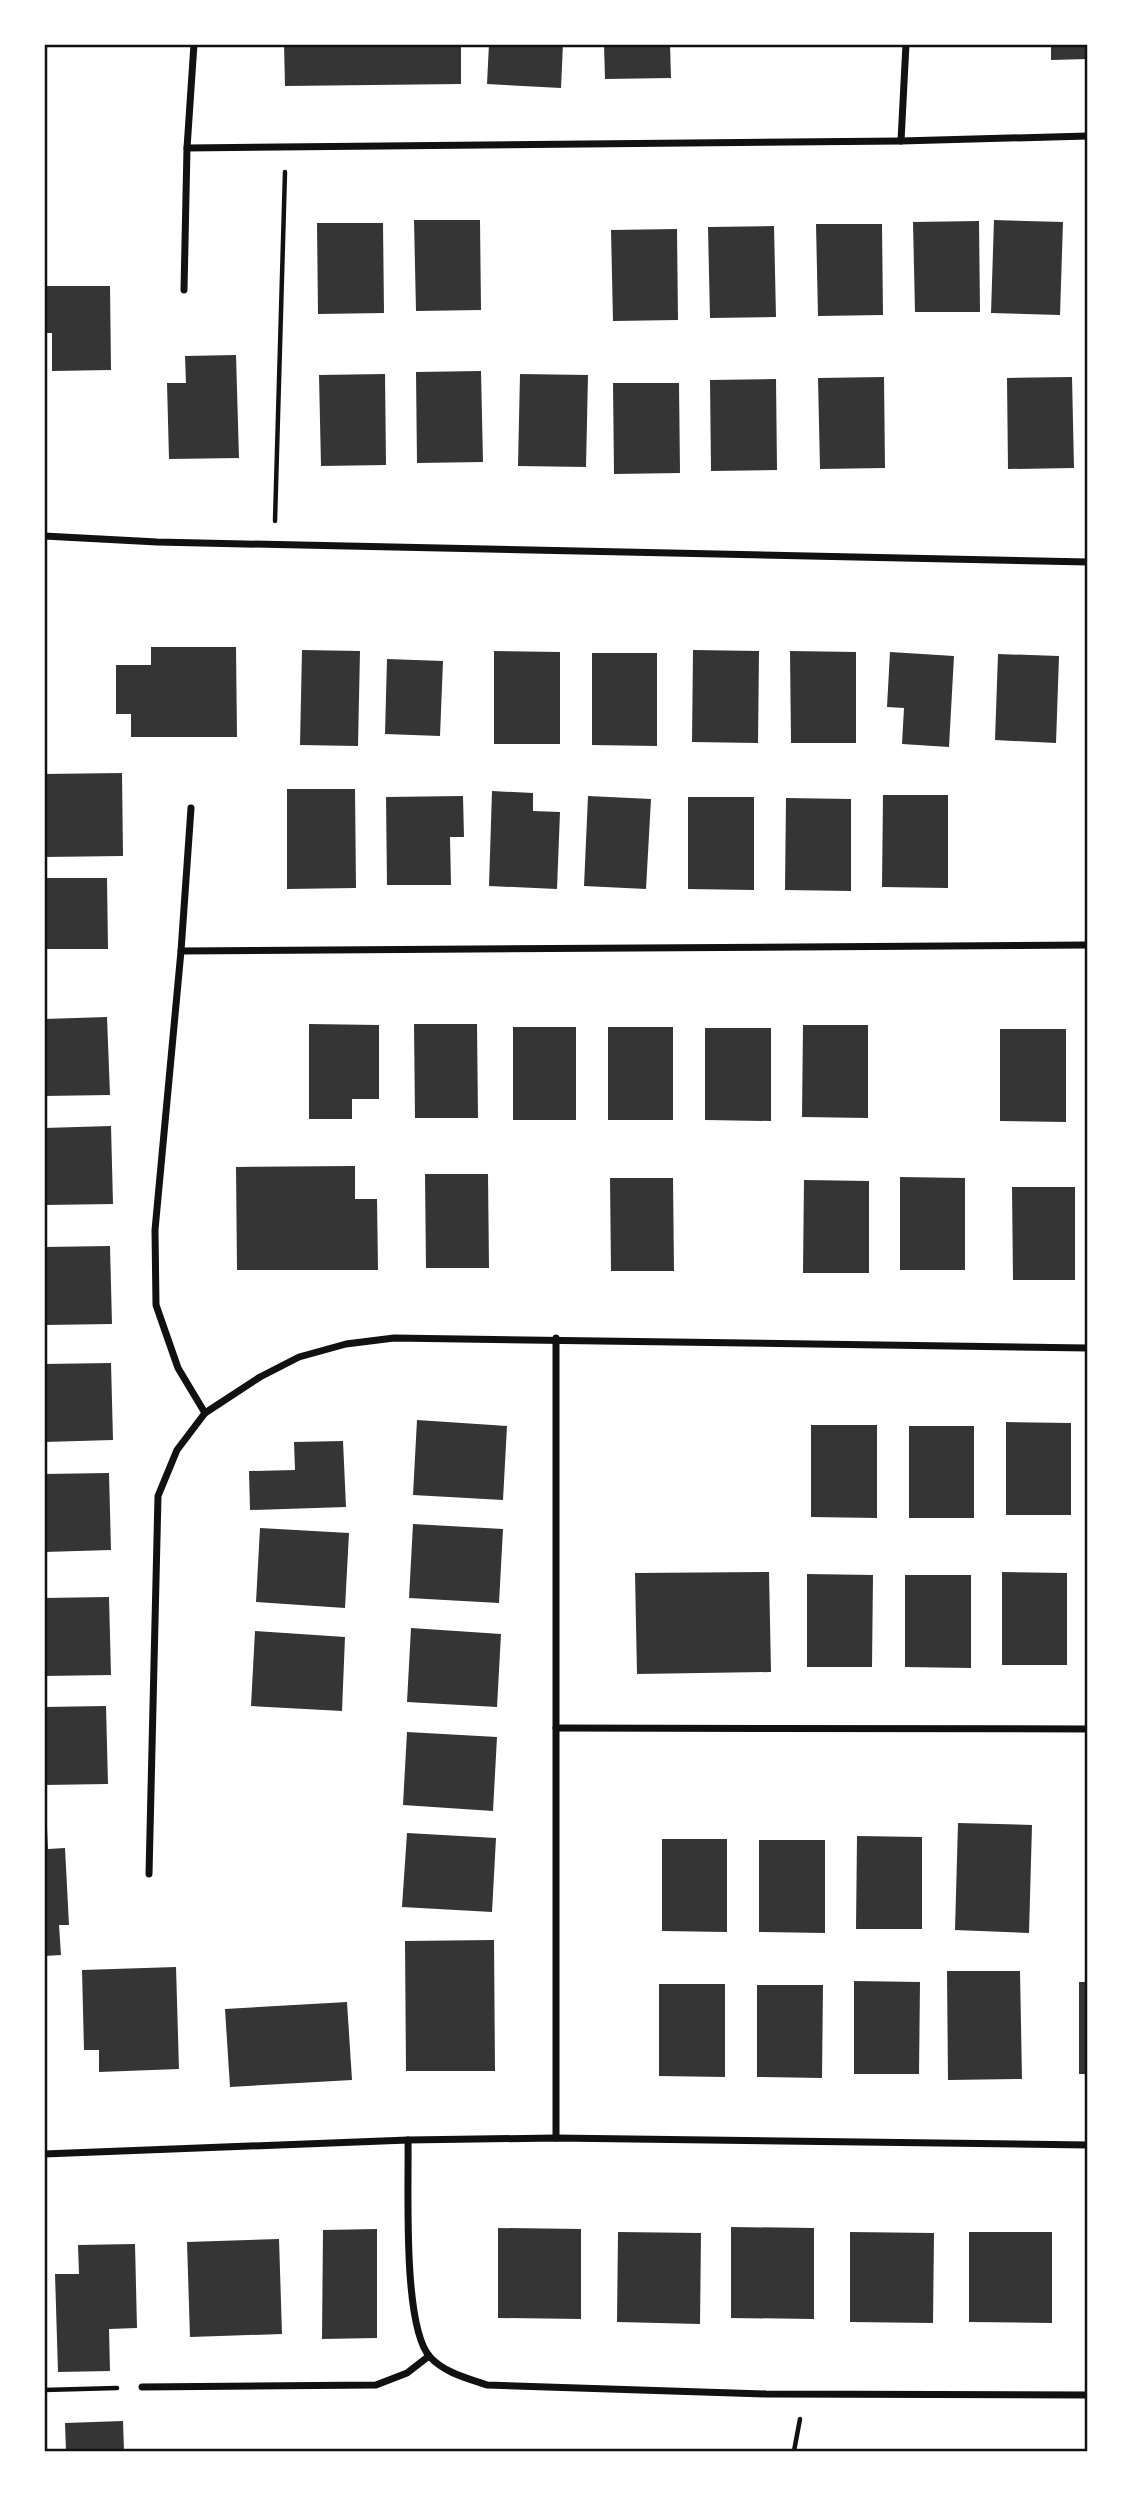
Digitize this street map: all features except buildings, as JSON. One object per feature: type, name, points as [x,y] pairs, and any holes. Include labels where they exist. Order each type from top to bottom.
[{"type":"street","points":[[184,290],[187,148],[194,44]]},
{"type":"street","points":[[901,141],[906,44]]},
{"type":"street","points":[[187,148],[901,141],[1088,136]]},
{"type":"street","points":[[44,536],[274,545],[1088,562]]},
{"type":"street","points":[[191,808],[181,951],[155,1230],[156,1305],[178,1368],[205,1413]]},
{"type":"street","points":[[181,951],[1088,945]]},
{"type":"street","points":[[149,1874],[158,1496],[177,1450],[205,1413],[260,1377],[299,1357],[346,1344],[394,1338],[556,1338],[1088,1348]]},
{"type":"street","points":[[556,1338],[556,2138]]},
{"type":"street","points":[[556,1728],[1088,1729]]},
{"type":"street","points":[[44,2154],[408,2140],[556,2138],[1088,2146]]},
{"type":"street","points":[[408,2140],[410,2290],[418,2328],[429,2356],[452,2374],[487,2385],[766,2394],[1088,2395]]},
{"type":"street","points":[[142,2387],[376,2385],[407,2372],[429,2356]]},
{"type":"path","points":[[274,545],[286,147]]},
{"type":"path","points":[[44,2390],[142,2387]]}]
